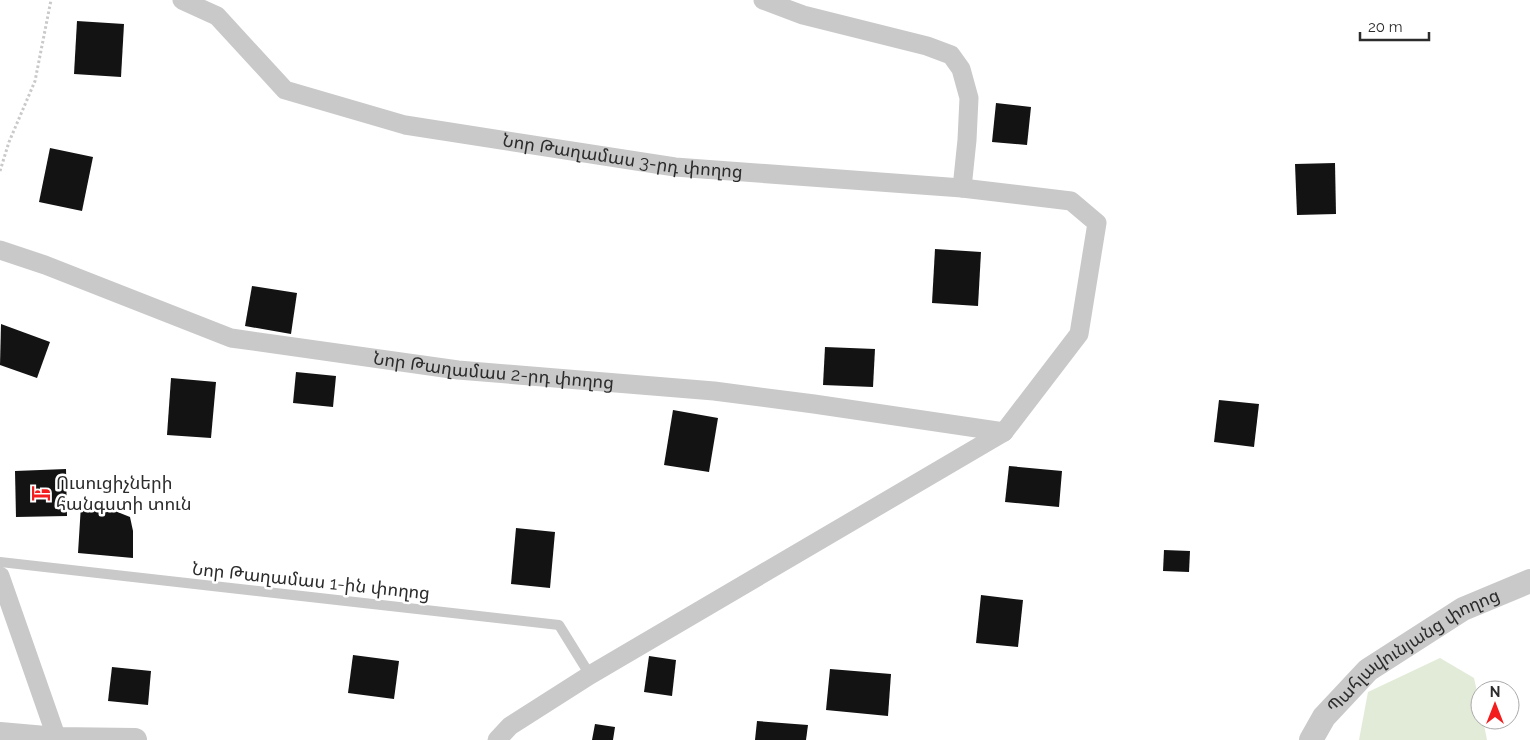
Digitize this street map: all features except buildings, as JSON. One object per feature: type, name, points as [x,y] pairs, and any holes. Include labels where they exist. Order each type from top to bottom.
[{"type":"street","name":"Նոր Թաղամաս 3-րդ փողոց","points":[[182,0],[217,16],[285,90],[406,125],[675,167],[962,188],[1071,201],[1097,223],[1079,334],[1004,432]]},
{"type":"street","points":[[763,0],[802,15],[926,46],[952,55],[961,69],[969,98],[962,188]]},
{"type":"street","name":"Նոր Թաղամաս 2-րդ փողոց","points":[[0,250],[45,265],[231,338],[458,370],[714,391],[1004,432]]},
{"type":"street","points":[[497,740],[510,726],[590,675],[1004,432]]},
{"type":"street","points":[[0,576],[57,739]]},
{"type":"street","name":"Պահլավունյանց փողոց","points":[[1312,740],[1324,717],[1368,670],[1462,609],[1530,581]]},
{"type":"street","points":[[0,734],[57,739],[135,740]]},
{"type":"lane","name":"Նոր Թաղամաս 1-ին փողոց","points":[[0,562],[560,625],[590,675]]},
{"type":"path","points":[[0,171],[9,142],[35,81],[51,0]]},
{"type":"green space","points":[[1440,658],[1474,678],[1474,680],[1470,680],[1470,730],[1485,730],[1487,740],[1359,740],[1368,692]]},
{"type":"place","name":"Ուսուցիչների հանգստի տուն","points":[[41,493]]}]
